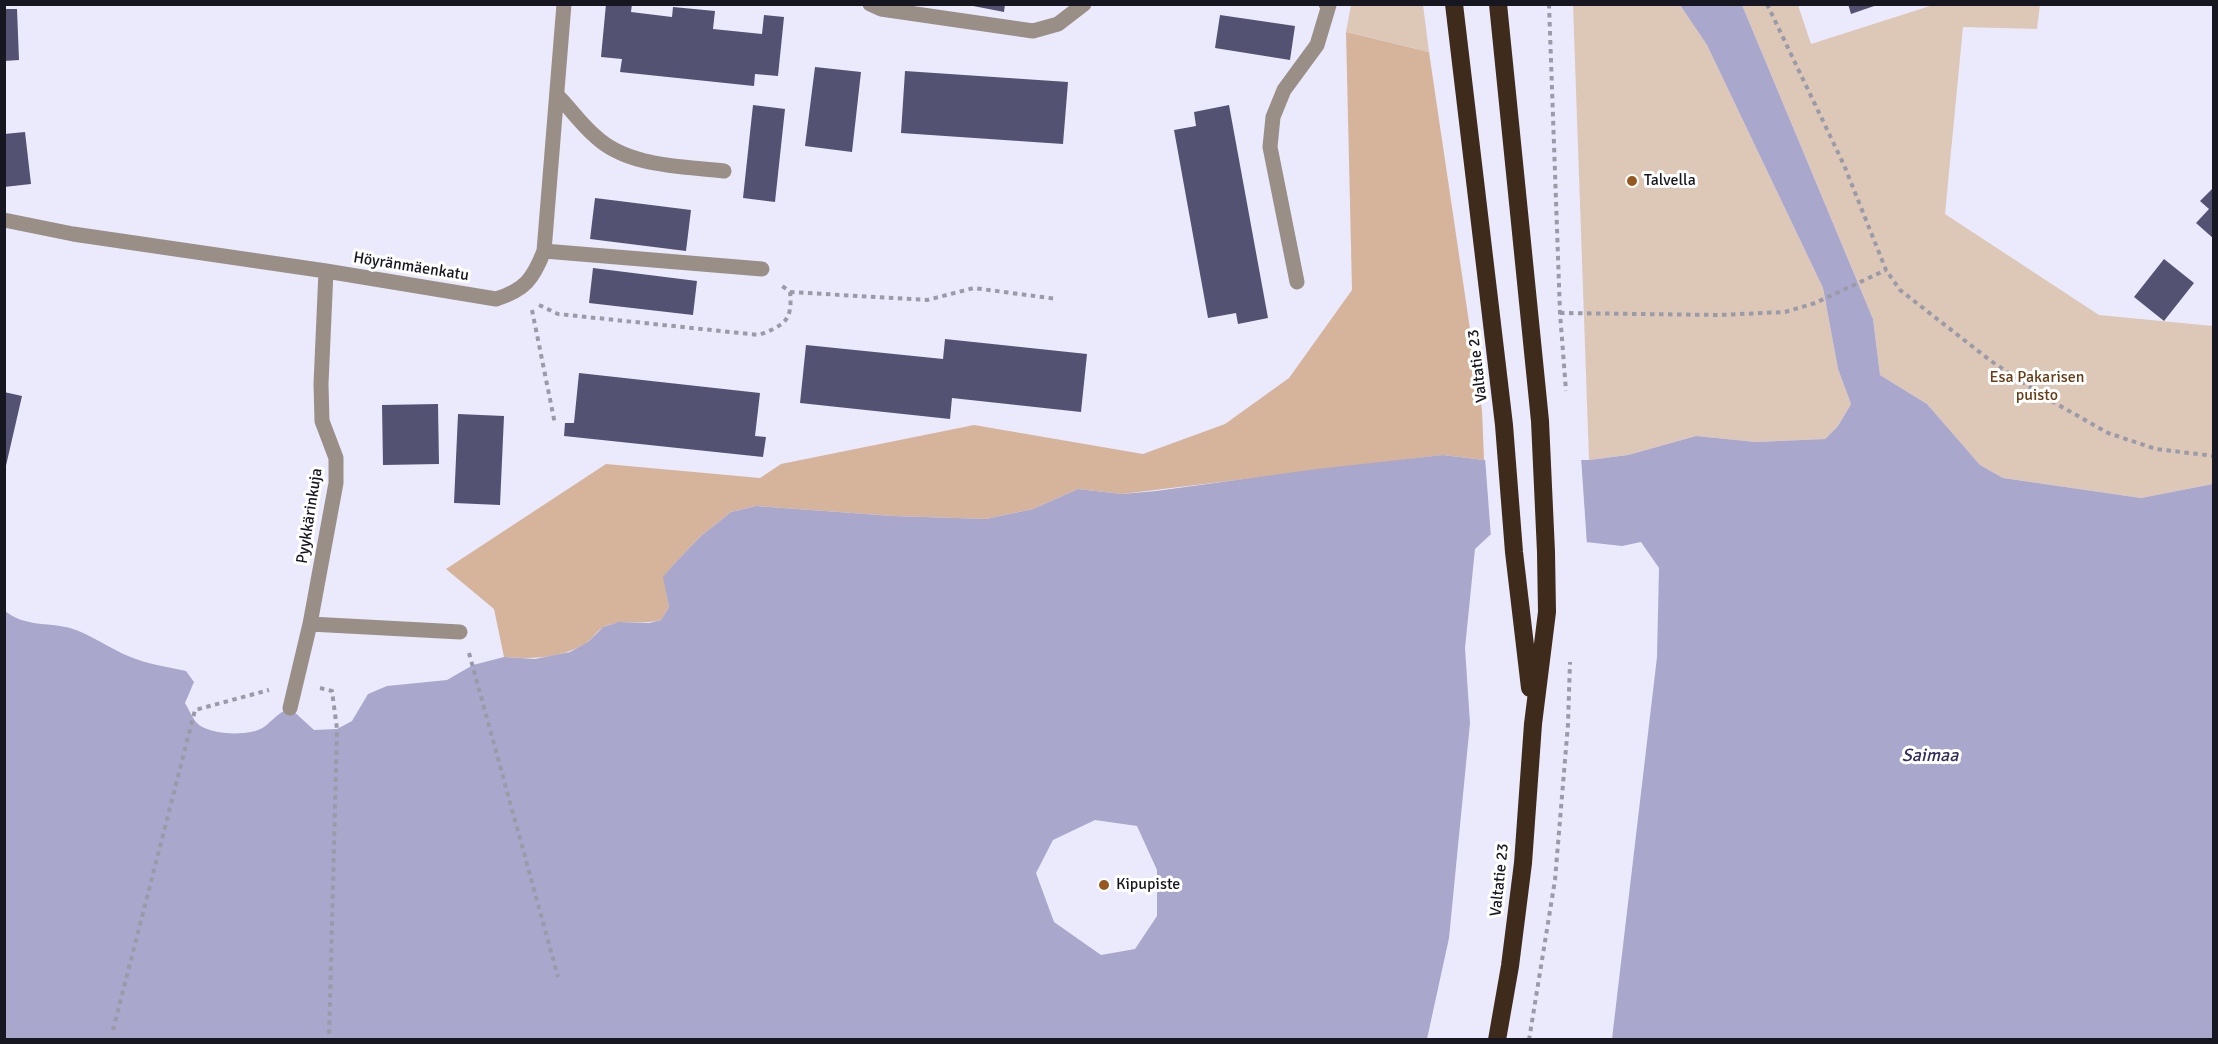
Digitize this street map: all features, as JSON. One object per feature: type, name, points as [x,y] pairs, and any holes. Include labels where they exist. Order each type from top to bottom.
[{"type":"highway","name":"Valtatie 23","points":[[1455,4],[1504,425],[1514,552],[1533,724]]},
{"type":"highway","name":"Valtatie 23","points":[[1497,1040],[1510,966],[1522,863],[1533,724],[1547,612],[1540,422],[1498,4]]},
{"type":"street","name":"Höyränmäenkatu","points":[[4,220],[73,234],[326,271],[496,299],[515,293],[530,281],[544,251],[564,4]]},
{"type":"street","points":[[870,4],[881,9],[1034,31],[1058,24],[1084,4]]},
{"type":"street","points":[[1297,282],[1270,147],[1272,127],[1284,90],[1317,45],[1328,5]]},
{"type":"street","points":[[557,94],[596,137],[616,152],[642,160],[724,171]]},
{"type":"street","points":[[544,251],[762,269]]},
{"type":"street","name":"Pyykkärinkuja","points":[[290,708],[310,624],[336,483],[336,458],[322,421],[321,384],[326,271]]},
{"type":"street","points":[[310,624],[460,632]]},
{"type":"path","points":[[1549,4],[1560,313],[1566,393]]},
{"type":"path","points":[[1767,4],[1844,165],[1886,270],[1900,290],[1991,361],[2048,399],[2108,433],[2156,449],[2214,456]]},
{"type":"path","points":[[762,269],[790,292],[927,300],[974,288],[1057,299]]},
{"type":"path","points":[[1560,313],[1719,315],[1785,312],[1815,303],[1886,270]]},
{"type":"path","points":[[555,424],[530,300],[558,314],[759,335],[778,327],[788,318],[791,305],[790,292]]},
{"type":"path","points":[[1528,1040],[1555,880],[1568,724],[1570,656]]},
{"type":"path","points":[[473,665],[558,977]]},
{"type":"path","points":[[113,1030],[195,710],[296,683],[332,691],[337,729],[329,1040]]},
{"type":"green space","points":[[1351,5],[1423,5],[1429,52],[1346,32]]},
{"type":"green space","points":[[1573,5],[1680,5],[1707,45],[1823,288],[1838,369],[1851,404],[1838,426],[1825,439],[1756,442],[1696,436],[1628,455],[1589,460]]},
{"type":"green space","name":"Esa Pakarisen puisto","points":[[1742,5],[1798,5],[1811,44],[1933,5],[2040,5],[2037,29],[1963,27],[1945,214],[2099,315],[2213,326],[2213,484],[2141,498],[2003,478],[1980,465],[1927,404],[1880,375],[1873,319]]},
{"type":"shaded area","points":[[1346,32],[1429,52],[1482,410],[1484,460],[1443,455],[1122,494],[1078,489],[1033,509],[986,519],[893,516],[756,506],[731,512],[701,536],[674,564],[664,577],[669,607],[661,620],[606,626],[585,644],[565,653],[535,658],[504,657],[494,609],[446,569],[606,464],[760,478],[781,464],[974,425],[1143,454],[1225,424],[1289,378],[1352,290]]},
{"type":"water","name":"Saimaa","points":[[1680,5],[1742,5],[1873,319],[1880,375],[1927,404],[1980,465],[2003,478],[2141,498],[2213,484],[2213,1039],[1612,1039],[1657,657],[1659,568],[1641,542],[1622,546],[1540,537],[1490,535],[1475,549],[1465,648],[1470,723],[1449,938],[1427,1039],[5,1039],[4,610],[27,622],[70,628],[135,659],[186,671],[194,682],[185,703],[197,723],[210,730],[240,733],[258,730],[290,708],[314,730],[337,729],[352,721],[368,694],[387,686],[447,680],[473,665],[504,657],[535,659],[570,652],[588,642],[603,627],[619,622],[649,623],[661,620],[669,607],[663,577],[701,536],[731,512],[756,506],[893,516],[986,519],[1033,509],[1078,489],[1122,494],[1156,491],[1443,455],[1484,460],[1589,460],[1628,455],[1696,436],[1756,442],[1825,439],[1838,426],[1851,404],[1838,369],[1823,288],[1707,45]],"holes":[[[1095,820],[1137,826],[1157,870],[1157,916],[1135,949],[1101,955],[1054,922],[1036,873],[1053,840]]]},
{"type":"pier","points":[[1485,457],[1581,457],[1587,545],[1491,538]]},
{"type":"building","points":[[606,4],[632,4],[631,12],[672,17],[673,7],[715,11],[713,29],[762,34],[764,15],[784,17],[778,76],[755,74],[754,86],[620,72],[622,59],[601,57]]},
{"type":"building","points":[[963,4],[1005,4],[1004,12]]},
{"type":"building","points":[[1848,4],[1877,4],[1877,5],[1851,14]]},
{"type":"building","points":[[4,9],[17,9],[19,60],[4,61]]},
{"type":"building","points":[[1220,15],[1295,26],[1290,60],[1215,48]]},
{"type":"building","points":[[815,67],[861,72],[852,152],[805,146]]},
{"type":"building","points":[[905,71],[1068,82],[1063,144],[901,133]]},
{"type":"building","points":[[753,105],[785,109],[775,202],[743,198]]},
{"type":"building","points":[[1229,105],[1268,318],[1238,324],[1236,313],[1208,318],[1174,130],[1196,126],[1194,112]]},
{"type":"building","points":[[25,132],[31,184],[4,187],[4,134]]},
{"type":"building","points":[[2214,187],[2214,239],[2196,223],[2209,209],[2200,201]]},
{"type":"building","points":[[595,198],[691,210],[686,251],[590,239]]},
{"type":"building","points":[[2164,259],[2194,283],[2164,321],[2134,297]]},
{"type":"building","points":[[593,268],[697,281],[693,315],[589,303]]},
{"type":"building","points":[[945,339],[1087,354],[1081,412],[952,398],[950,419],[800,403],[806,345],[943,359]]},
{"type":"building","points":[[579,373],[760,393],[755,436],[766,437],[763,457],[564,436],[565,423],[574,423]]},
{"type":"building","points":[[4,392],[22,396],[5,470],[4,470]]},
{"type":"building","points":[[438,404],[439,464],[383,465],[382,405]]},
{"type":"building","points":[[458,414],[504,416],[500,505],[454,503]]},
{"type":"place","name":"Talvella","points":[[1632,181]]},
{"type":"place","name":"Kipupiste","points":[[1104,885]]}]
